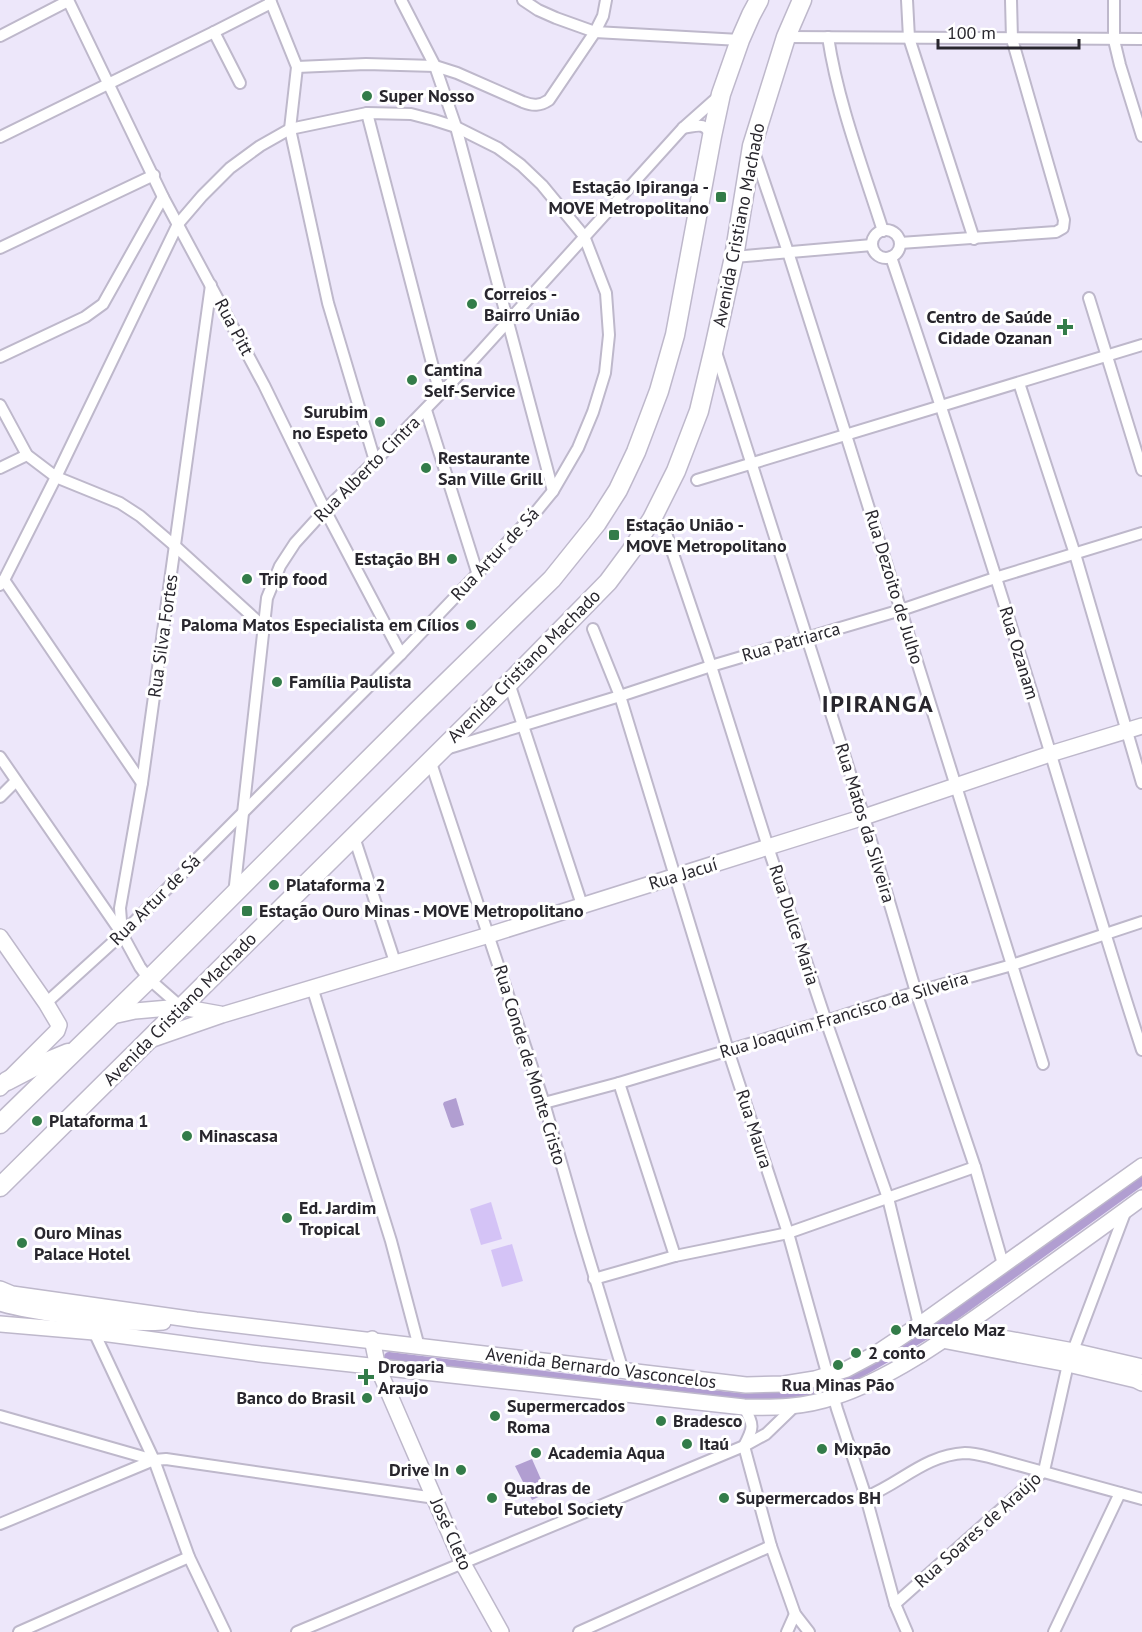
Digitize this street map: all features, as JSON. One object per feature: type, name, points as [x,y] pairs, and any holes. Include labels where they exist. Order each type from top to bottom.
[{"type":"highway","name":"Avenida Cristiano Machado","points":[[0,1187],[509,683],[608,582],[631,551],[652,519],[676,471],[699,411],[734,257],[752,146],[786,37],[802,0]]},
{"type":"highway","points":[[0,1124],[552,579],[597,524],[618,490],[636,452],[659,392],[675,335],[722,94],[753,5]]},
{"type":"highway","points":[[4,1085],[34,1067],[75,1050]]},
{"type":"main road","name":"Rua Jacuí","points":[[150,1040],[222,1014],[489,935],[864,817],[1050,754],[1135,728]]},
{"type":"main road","points":[[0,937],[59,1025],[57,1031],[4,1085]]},
{"type":"main road","name":"Rua Jacuí","points":[[108,1017],[135,1011],[182,1007],[222,1014]]},
{"type":"main road","name":"Avenida Bernardo Vasconcelos","points":[[0,1289],[12,1294],[196,1320],[623,1371],[760,1385],[805,1382],[848,1369],[877,1353],[1142,1166]]},
{"type":"main road","name":"Avenida Bernardo Vasconcelos","points":[[0,1324],[92,1325],[260,1354],[378,1368],[744,1407],[795,1406],[834,1398],[881,1378],[959,1330],[1142,1198]]},
{"type":"main road","points":[[0,1303],[92,1325],[196,1320]]},
{"type":"main road","points":[[260,1354],[258,1340],[263,1327]]},
{"type":"main road","points":[[959,1330],[1140,1377]]},
{"type":"main road","name":"José Cleto","points":[[372,1340],[378,1368],[462,1563],[501,1632]]},
{"type":"main road","points":[[942,1340],[1071,1358]]},
{"type":"street","points":[[401,0],[435,66],[456,127],[553,491]]},
{"type":"street","points":[[523,0],[556,18],[596,32],[740,40]]},
{"type":"street","points":[[297,67],[366,64],[435,66],[457,73],[530,105],[543,104],[549,100],[596,32],[603,16],[606,0]]},
{"type":"street","points":[[907,0],[909,38],[974,239]]},
{"type":"street","points":[[900,243],[1056,232],[1063,228],[1064,220],[1012,39],[1011,0]]},
{"type":"street","points":[[1114,0],[1114,39],[1142,136]]},
{"type":"street","points":[[0,36],[68,1]]},
{"type":"street","name":"Rua Pitt","points":[[68,1],[163,197],[264,385],[325,510],[400,654]]},
{"type":"street","points":[[0,137],[214,32],[270,1],[297,67],[290,129],[328,303],[375,461]]},
{"type":"street","points":[[214,32],[240,83]]},
{"type":"street","points":[[786,37],[1142,39]]},
{"type":"street","points":[[828,37],[839,91],[883,231]]},
{"type":"street","name":"Rua Alberto Cintra","points":[[234,895],[267,597],[280,566],[295,543],[325,510],[426,410],[683,128],[722,94]]},
{"type":"street","points":[[367,113],[440,394]]},
{"type":"street","name":"Rua Artur de Sá","points":[[2,583],[56,477],[178,224],[230,168],[260,146],[290,129],[367,113],[411,114],[434,120],[456,127],[498,148],[521,165],[542,185],[584,236],[606,293],[609,335],[605,373],[593,412],[578,448],[553,491],[523,526],[400,654],[122,934],[46,1003]]},
{"type":"street","points":[[683,128],[700,125],[707,128],[712,136]]},
{"type":"street","name":"Rua Dezoito de Julho","points":[[752,146],[788,252],[1043,1064]]},
{"type":"street","points":[[0,248],[154,175]]},
{"type":"street","points":[[0,357],[85,317],[103,304],[163,197]]},
{"type":"street","points":[[883,231],[896,234],[900,243],[898,251],[891,257],[879,256],[872,245],[875,236],[883,231]]},
{"type":"street","points":[[734,257],[872,245]]},
{"type":"street","name":"Rua Ozanam","points":[[891,257],[942,406],[1104,934],[1142,1050]]},
{"type":"street","name":"Rua Silva Fortes","points":[[148,979],[122,934],[120,908],[142,783],[211,285]]},
{"type":"street","points":[[1089,298],[1142,470]]},
{"type":"street","points":[[697,480],[1142,345]]},
{"type":"street","name":"Rua Matos da Silveira","points":[[714,348],[864,817],[916,992],[975,1167],[1003,1264]]},
{"type":"street","points":[[1019,382],[1135,728],[1142,783]]},
{"type":"street","points":[[0,405],[27,455],[56,477],[120,503],[140,516],[264,627]]},
{"type":"street","points":[[426,410],[477,572]]},
{"type":"street","points":[[0,468],[27,455]]},
{"type":"street","name":"Rua Dulce Maria","points":[[664,527],[826,1021],[888,1198],[919,1325]]},
{"type":"street","name":"Rua Patriarca","points":[[435,755],[522,725],[901,610],[995,578],[1142,533]]},
{"type":"street","points":[[2,583],[142,783]]},
{"type":"street","name":"Rua Maura","points":[[594,629],[620,696],[728,1050],[788,1233],[895,1604],[907,1632]]},
{"type":"street","points":[[509,683],[582,905]]},
{"type":"street","name":"Rua Conde de Monte Cristo","points":[[435,755],[489,935],[544,1102],[623,1371]]},
{"type":"street","points":[[0,757],[122,934]]},
{"type":"street","points":[[0,797],[16,781]]},
{"type":"street","points":[[354,837],[395,962]]},
{"type":"street","name":"Rua Joaquim Francisco da Silveira","points":[[544,1102],[618,1083],[826,1021],[916,992],[1012,965],[1142,922]]},
{"type":"street","name":"Rua Jacuí","points":[[148,979],[182,1007]]},
{"type":"street","points":[[312,987],[391,1241],[419,1347]]},
{"type":"street","points":[[618,1083],[675,1256]]},
{"type":"street","points":[[594,1278],[675,1256],[788,1233],[975,1167]]},
{"type":"street","name":"Rua Soares de Araújo","points":[[895,1604],[1044,1471],[1071,1358],[1126,1210]]},
{"type":"street","points":[[92,1325],[154,1460],[189,1557],[225,1632]]},
{"type":"street","points":[[297,1632],[744,1446],[766,1434],[795,1406]]},
{"type":"street","points":[[744,1407],[752,1420],[752,1431],[744,1446],[771,1546],[795,1614],[809,1632]]},
{"type":"street","points":[[0,1416],[154,1460]]},
{"type":"street","points":[[866,1497],[882,1490],[919,1466],[940,1458],[966,1453],[989,1456],[1142,1498]]},
{"type":"street","points":[[0,1524],[154,1460],[166,1459],[435,1498]]},
{"type":"street","points":[[1054,1632],[1120,1493]]},
{"type":"street","points":[[579,1632],[771,1546]]},
{"type":"street","points":[[19,1632],[189,1557]]},
{"type":"street","points":[[787,1632],[795,1614]]},
{"type":"shaded area","points":[[456,1098],[464,1125],[453,1128],[443,1104]]},
{"type":"shaded area","points":[[491,1202],[502,1239],[481,1245],[470,1209]]},
{"type":"shaded area","points":[[512,1244],[523,1281],[502,1287],[491,1250]]},
{"type":"shaded area","points":[[532,1459],[547,1493],[532,1500],[515,1466]]},
{"type":"waterway","points":[[389,1357],[748,1399],[815,1389],[844,1382],[937,1328],[1142,1180]]},
{"type":"place","name":"Super Nosso","points":[[367,96]]},
{"type":"place","name":"Estação Ipiranga - MOVE Metropolitano","points":[[721,197]]},
{"type":"place","name":"Correios - Bairro União","points":[[472,304]]},
{"type":"place","name":"Centro de Saúde Cidade Ozanan","points":[[1065,327]]},
{"type":"place","name":"Cantina Self-Service","points":[[412,380]]},
{"type":"place","name":"Surubim no Espeto","points":[[380,422]]},
{"type":"place","name":"Restaurante San Ville Grill","points":[[426,468]]},
{"type":"place","name":"Estação União - MOVE Metropolitano","points":[[614,535]]},
{"type":"place","name":"Estação BH","points":[[452,559]]},
{"type":"place","name":"Trip food","points":[[247,579]]},
{"type":"place","name":"Paloma Matos Especialista em Cílios","points":[[471,625]]},
{"type":"place","name":"Família Paulista","points":[[277,682]]},
{"type":"place","name":"Plataforma 2","points":[[274,885]]},
{"type":"place","name":"Estação Ouro Minas - MOVE Metropolitano","points":[[247,911]]},
{"type":"place","name":"Plataforma 1","points":[[37,1121]]},
{"type":"place","name":"Minascasa","points":[[187,1136]]},
{"type":"place","name":"Ed. Jardim Tropical","points":[[287,1218]]},
{"type":"place","name":"Ouro Minas Palace Hotel","points":[[22,1243]]},
{"type":"place","name":"Marcelo Maz","points":[[896,1330]]},
{"type":"place","name":"2 conto","points":[[856,1353]]},
{"type":"place","name":"Rua Minas Pão","points":[[838,1365]]},
{"type":"place","name":"Drogaria Araujo","points":[[366,1377]]},
{"type":"place","name":"Banco do Brasil","points":[[367,1398]]},
{"type":"place","name":"Supermercados Roma","points":[[495,1416]]},
{"type":"place","name":"Bradesco","points":[[661,1421]]},
{"type":"place","name":"Itaú","points":[[687,1444]]},
{"type":"place","name":"Mixpão","points":[[822,1449]]},
{"type":"place","name":"Academia Aqua","points":[[536,1453]]},
{"type":"place","name":"Drive In","points":[[461,1470]]},
{"type":"place","name":"Quadras de Futebol Society","points":[[492,1498]]},
{"type":"place","name":"Supermercados BH","points":[[724,1498]]},
{"type":"district","name":"IPIRANGA","points":[[878,704]]}]
